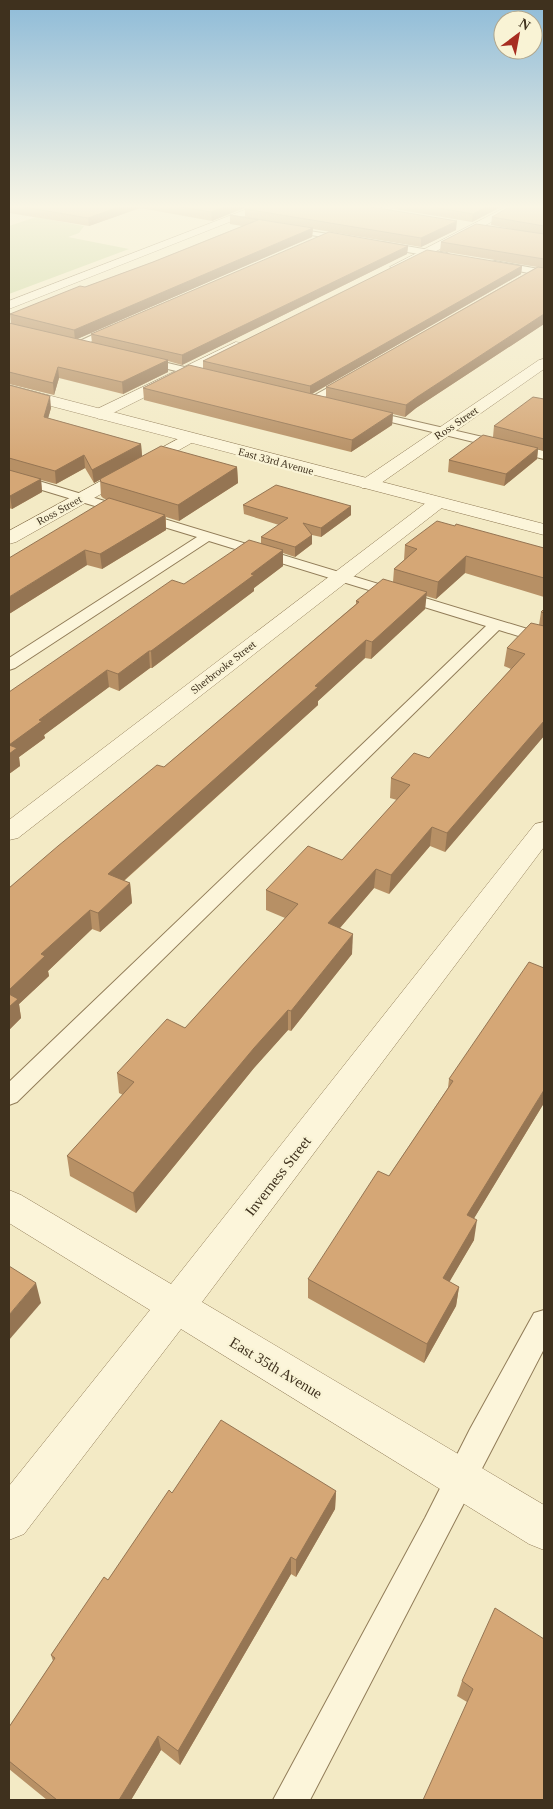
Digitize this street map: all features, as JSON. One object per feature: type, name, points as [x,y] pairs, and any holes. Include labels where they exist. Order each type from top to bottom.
[{"type":"street","points":[[9,305],[47,290]]},
{"type":"street","points":[[99,414],[248,340]]},
{"type":"street","name":"Ross Street","points":[[368,484],[544,363]]},
{"type":"street","name":"East 33rd Avenue","points":[[9,390],[544,530]]},
{"type":"street","name":"Ross Street","points":[[9,538],[189,438]]},
{"type":"street","name":"Sherbrooke Street","points":[[9,832],[437,503]]},
{"type":"street","name":"Inverness Street","points":[[9,1519],[544,830]]},
{"type":"street","name":"East 35th Avenue","points":[[9,1206],[544,1529]]},
{"type":"lane","points":[[93,349],[71,344],[121,325]]},
{"type":"lane","points":[[129,357],[215,377]]},
{"type":"lane","points":[[331,405],[307,399],[355,375]]},
{"type":"lane","points":[[351,410],[544,455]]},
{"type":"lane","points":[[9,476],[544,640]]},
{"type":"lane","points":[[9,665],[208,536]]},
{"type":"lane","points":[[9,1096],[496,625]]},
{"type":"lane","points":[[290,1800],[436,1529],[460,1478],[544,1322]]},
{"type":"green space","points":[[9,290],[19,290],[9,294]]},
{"type":"building","points":[[69,290],[167,290],[74,330],[10,314]]},
{"type":"building","points":[[193,290],[316,290],[182,355],[91,334]]},
{"type":"building","points":[[345,290],[479,290],[310,386],[203,361]]},
{"type":"building","points":[[497,290],[544,290],[544,314],[406,405],[326,387]]},
{"type":"building","points":[[9,323],[168,360],[122,382],[58,367],[53,383],[9,372]]},
{"type":"building","points":[[189,365],[393,413],[352,440],[143,388]]},
{"type":"building","points":[[9,385],[50,396],[44,417],[141,444],[92,470],[84,455],[55,471],[9,458]]},
{"type":"building","points":[[533,397],[544,399],[544,439],[494,426]]},
{"type":"building","points":[[483,435],[538,448],[506,474],[449,460]]},
{"type":"building","points":[[161,446],[237,467],[178,505],[101,482],[100,479]]},
{"type":"building","points":[[9,470],[41,479],[9,496]]},
{"type":"building","points":[[276,485],[351,506],[321,528],[303,523],[312,535],[295,547],[261,537],[288,518],[243,505]]},
{"type":"building","points":[[109,498],[165,515],[100,554],[85,550],[9,597],[9,558]]},
{"type":"building","points":[[437,521],[455,526],[456,524],[544,548],[544,578],[466,556],[438,582],[394,569],[417,549],[405,545]]},
{"type":"building","points":[[249,540],[283,550],[251,574],[254,575],[151,651],[118,674],[107,670],[39,720],[42,721],[9,745],[9,692],[172,580],[184,584]]},
{"type":"building","points":[[383,579],[427,592],[372,642],[366,640],[315,686],[318,687],[108,874],[130,883],[98,913],[90,910],[41,954],[45,956],[9,990],[9,888],[157,765],[164,767],[359,602],[356,601]]},
{"type":"building","points":[[531,623],[544,626],[544,721],[447,833],[432,827],[391,875],[376,869],[328,923],[353,934],[291,1011],[288,1010],[254,1048],[133,1193],[67,1156],[134,1082],[117,1073],[167,1019],[185,1028],[298,904],[266,890],[308,846],[342,860],[410,785],[391,778],[414,753],[429,758],[525,654],[507,648]]},
{"type":"building","points":[[9,745],[17,748],[9,754]]},
{"type":"building","points":[[529,962],[544,968],[544,1090],[467,1215],[477,1220],[443,1278],[459,1287],[427,1344],[308,1279],[378,1171],[389,1176],[453,1081],[449,1079]]},
{"type":"building","points":[[9,994],[18,999],[9,1007]]},
{"type":"building","points":[[9,1266],[36,1283],[9,1315]]},
{"type":"building","points":[[221,1420],[336,1491],[296,1560],[291,1557],[178,1751],[158,1736],[119,1800],[57,1800],[9,1761],[9,1727],[55,1658],[51,1655],[104,1577],[108,1580],[169,1490],[172,1493]]},
{"type":"building","points":[[495,1608],[544,1639],[544,1800],[423,1800],[473,1689],[462,1681]]}]
